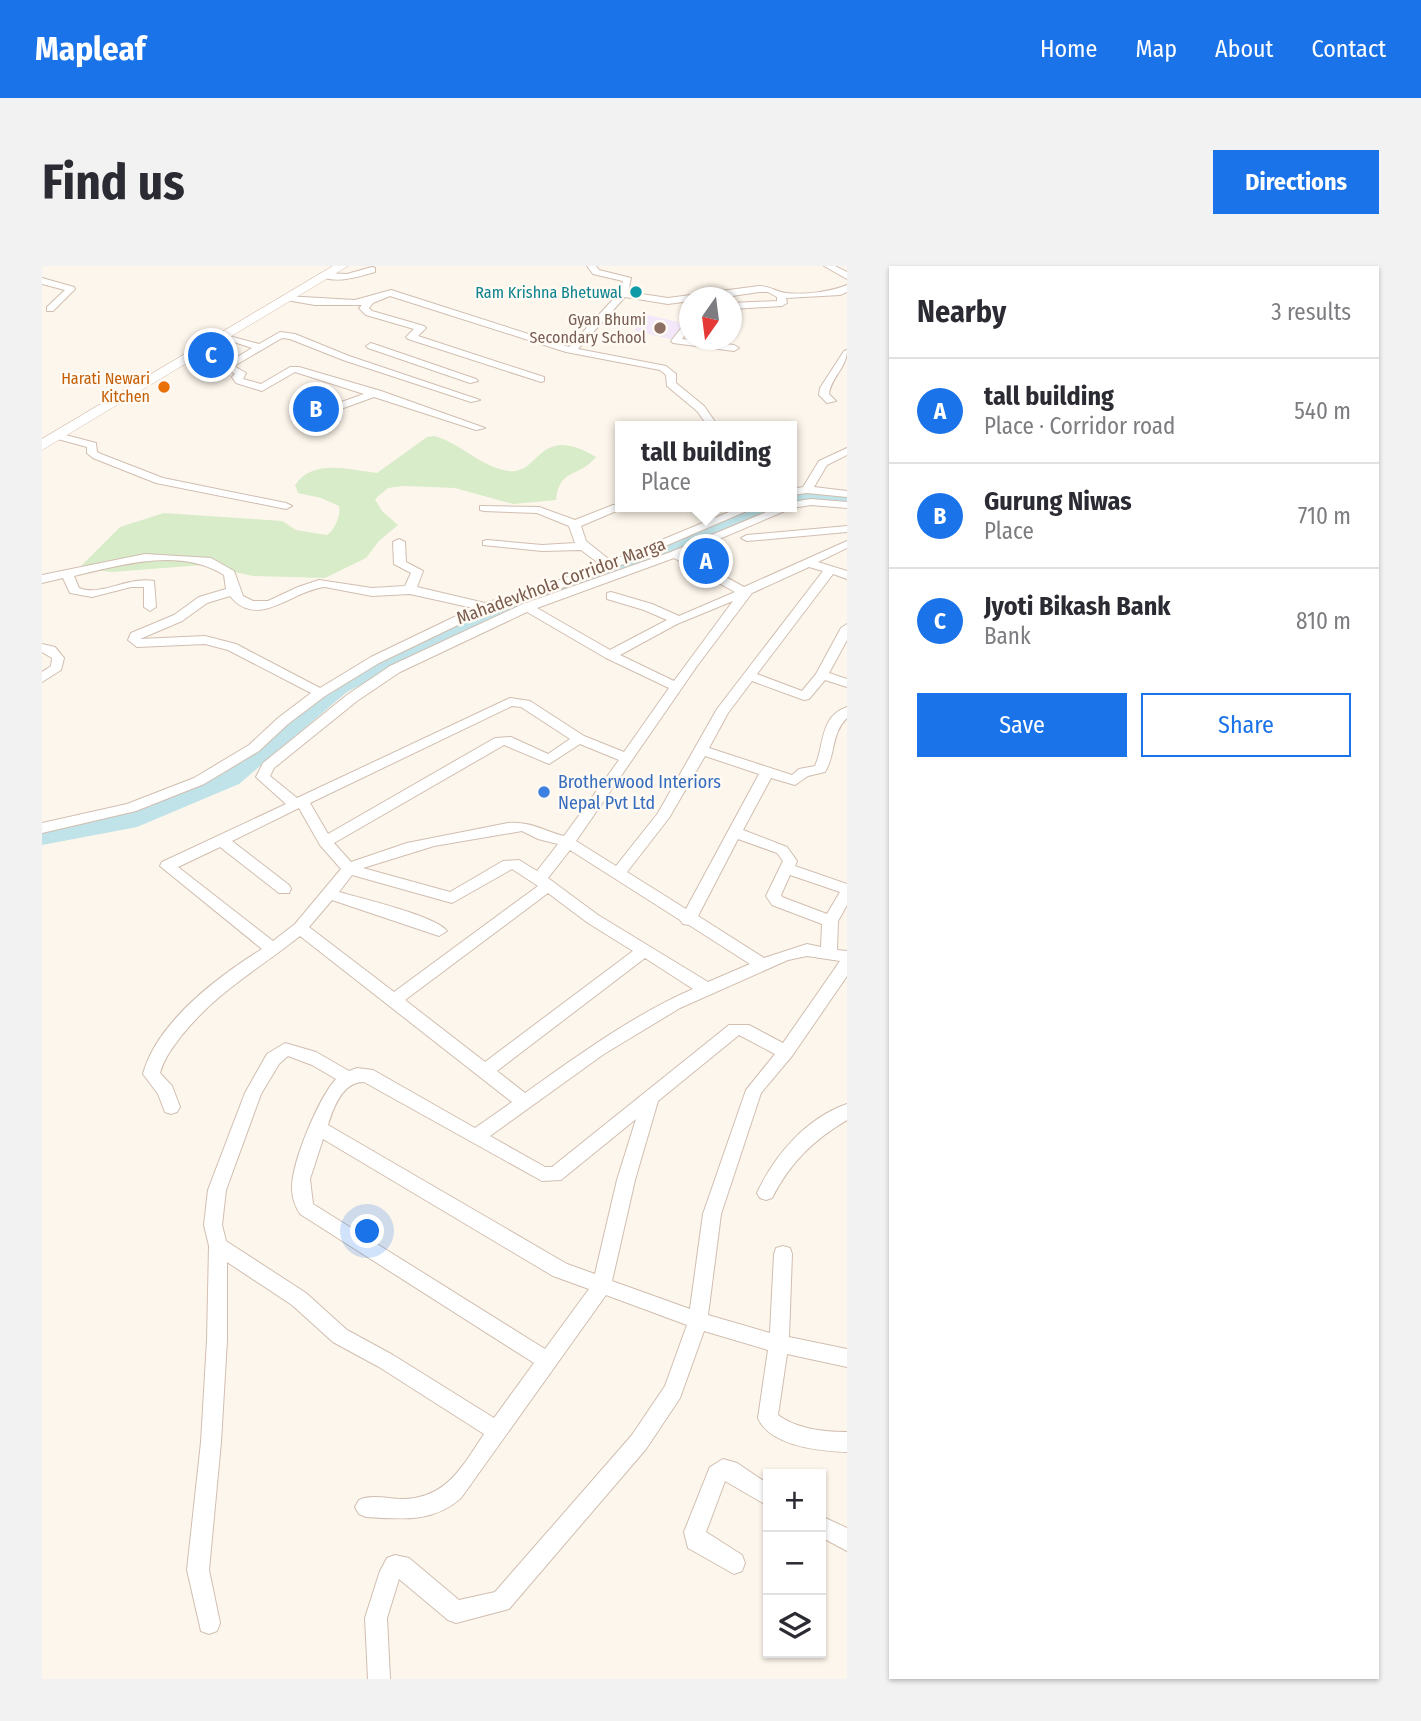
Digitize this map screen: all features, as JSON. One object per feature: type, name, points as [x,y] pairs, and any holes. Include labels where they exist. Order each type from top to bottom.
[{"type":"street","points":[[47,442],[342,266]]},
{"type":"street","points":[[569,350],[575,348],[624,294],[629,284],[628,279],[593,271],[590,266]]},
{"type":"street","points":[[828,266],[847,276]]},
{"type":"street","points":[[624,278],[628,267]]},
{"type":"street","points":[[324,276],[347,277],[372,270]]},
{"type":"street","points":[[42,281],[71,289],[50,309]]},
{"type":"street","points":[[742,291],[770,289],[780,296],[840,292],[847,288]]},
{"type":"street","points":[[386,351],[421,328],[369,313],[364,308],[378,295],[391,293],[569,350],[663,368],[671,374],[671,384],[709,415],[711,421]]},
{"type":"street","points":[[624,294],[679,303]]},
{"type":"street","points":[[742,305],[782,303],[780,296]]},
{"type":"street","points":[[285,299],[327,305],[369,302]]},
{"type":"street","points":[[668,301],[679,300]]},
{"type":"street","points":[[475,400],[346,358],[292,336],[281,335],[227,366],[242,373],[237,377],[239,381],[262,388],[293,369],[377,393],[480,428]]},
{"type":"street","points":[[225,336],[260,348]]},
{"type":"street","points":[[411,337],[541,379]]},
{"type":"street","points":[[370,346],[473,381]]},
{"type":"street","points":[[831,401],[824,395],[825,388],[847,353]]},
{"type":"street","points":[[317,418],[334,408],[377,393]]},
{"type":"street","points":[[47,442],[92,445],[92,453],[97,456],[160,481],[286,506]]},
{"type":"street","points":[[807,490],[823,463],[847,451]]},
{"type":"street","points":[[797,491],[847,494]]},
{"type":"street","points":[[797,505],[811,502],[847,505]]},
{"type":"street","points":[[484,508],[539,510],[575,524],[615,508]]},
{"type":"street","name":"Mahadevkhola Corridor Marga","points":[[42,828],[131,808],[199,780],[254,748],[283,721],[320,693],[375,660],[485,607],[535,593],[610,566],[738,512]]},
{"type":"street","points":[[708,990],[644,951],[514,864],[507,864],[452,898],[349,869],[298,802],[263,777],[268,766],[352,698],[395,669],[527,607],[712,540],[776,512]]},
{"type":"street","points":[[575,524],[583,546],[610,566]]},
{"type":"street","points":[[747,538],[847,529]]},
{"type":"street","points":[[399,542],[400,564],[417,570],[410,590]]},
{"type":"street","points":[[487,543],[542,548],[583,546]]},
{"type":"street","points":[[610,655],[674,621],[680,621],[746,593],[847,544]]},
{"type":"street","points":[[675,554],[746,593]]},
{"type":"street","points":[[42,579],[145,557],[165,557],[211,562],[230,574],[232,591],[240,601],[264,607],[317,584],[373,592],[410,590],[485,607]]},
{"type":"street","points":[[808,563],[847,575]]},
{"type":"street","points":[[617,875],[664,815],[722,712],[830,570]]},
{"type":"street","points":[[67,574],[74,590],[85,595],[133,583],[150,584],[150,607]]},
{"type":"street","points":[[232,591],[203,600],[193,610],[135,636],[134,640],[137,643],[205,640],[232,647],[320,693]]},
{"type":"street","points":[[394,1000],[482,937],[543,883],[625,757],[746,593]]},
{"type":"street","points":[[611,596],[648,607],[674,621]]},
{"type":"street","points":[[527,607],[610,655],[677,687]]},
{"type":"street","points":[[750,676],[804,696],[822,675],[845,636]]},
{"type":"street","points":[[42,648],[51,650],[58,658],[57,667],[42,678]]},
{"type":"street","points":[[822,675],[847,683]]},
{"type":"street","points":[[273,949],[167,866],[510,702],[525,704],[579,738],[625,757]]},
{"type":"street","points":[[701,750],[796,781],[804,772],[820,769],[831,726],[847,711]]},
{"type":"street","points":[[326,842],[500,741],[506,740],[549,760],[579,738]]},
{"type":"street","points":[[688,920],[767,772]]},
{"type":"street","points":[[171,1107],[166,1091],[151,1074],[151,1065],[184,1024],[226,980],[300,928],[349,869],[359,862],[392,852],[524,826],[568,842],[688,920],[762,964]]},
{"type":"street","points":[[733,832],[782,850],[790,861],[773,896],[801,911],[830,921]]},
{"type":"street","points":[[221,840],[284,889]]},
{"type":"street","points":[[786,869],[847,891],[830,921],[829,952]]},
{"type":"street","points":[[329,894],[419,922],[439,931]]},
{"type":"street","points":[[300,928],[525,1102]]},
{"type":"street","points":[[477,1136],[625,1033],[674,1004],[762,964],[807,950],[847,957]]},
{"type":"street","points":[[485,1071],[644,951]]},
{"type":"street","points":[[379,1679],[376,1618],[395,1566],[401,1566],[456,1612],[501,1601],[639,1442],[673,1391],[698,1321],[712,1214],[754,1090],[786,1052],[847,964]]},
{"type":"street","points":[[548,1362],[306,1209],[300,1197],[302,1174],[327,1104],[347,1078],[359,1073],[367,1075],[542,1174],[555,1175],[735,1029],[743,1030],[786,1052]]},
{"type":"street","points":[[209,1623],[198,1570],[218,1340],[218,1246],[213,1226],[217,1190],[253,1093],[273,1059],[285,1049],[311,1055],[347,1078]]},
{"type":"street","points":[[366,1507],[418,1508],[439,1503],[460,1483],[601,1287],[626,1180],[651,1097]]},
{"type":"street","points":[[766,1192],[775,1170],[791,1153],[824,1125],[847,1111]]},
{"type":"street","points":[[319,1128],[560,1270],[698,1321],[779,1344],[847,1359]]},
{"type":"street","points":[[218,1246],[299,1299],[340,1336],[386,1361],[497,1432]]},
{"type":"street","points":[[783,1254],[779,1344],[768,1418],[771,1425],[835,1443],[847,1442]]},
{"type":"street","points":[[734,1563],[696,1540],[695,1532],[717,1474],[723,1469],[730,1470],[763,1493]]},
{"type":"street","points":[[826,1529],[847,1540]]},
{"type":"shaded area","name":"Gyan Bhumi Secondary School","points":[[648,315],[679,322],[679,334],[675,340],[634,331]]},
{"type":"green space","points":[[434,436],[489,465],[509,471],[528,466],[542,452],[562,445],[577,448],[596,457],[590,464],[565,478],[556,500],[513,504],[455,488],[388,488],[375,499],[382,511],[398,525],[379,541],[366,558],[325,578],[253,576],[203,565],[112,572],[81,566],[120,527],[164,513],[282,521],[296,530],[327,535],[337,522],[339,506],[321,498],[298,493],[295,485],[303,477],[312,471],[333,468],[377,473],[427,437]]},
{"type":"waterway","points":[[797,498],[847,501]]},
{"type":"waterway","points":[[42,837],[129,821],[231,779],[339,687],[485,613],[507,609],[666,552],[758,512]]},
{"type":"place","name":"Ram Krishna Bhetuwal","points":[[636,292]]},
{"type":"place","name":"Gyan Bhumi Secondary School","points":[[660,328]]},
{"type":"place","name":"Jyoti Bikash Bank","points":[[211,355]]},
{"type":"place","name":"Harati Newari Kitchen","points":[[164,387]]},
{"type":"place","name":"Gurung Niwas","points":[[316,409]]},
{"type":"place","name":"tall building","points":[[706,561]]},
{"type":"place","name":"Brotherwood Interiors Nepal Pvt Ltd","points":[[544,792]]}]
